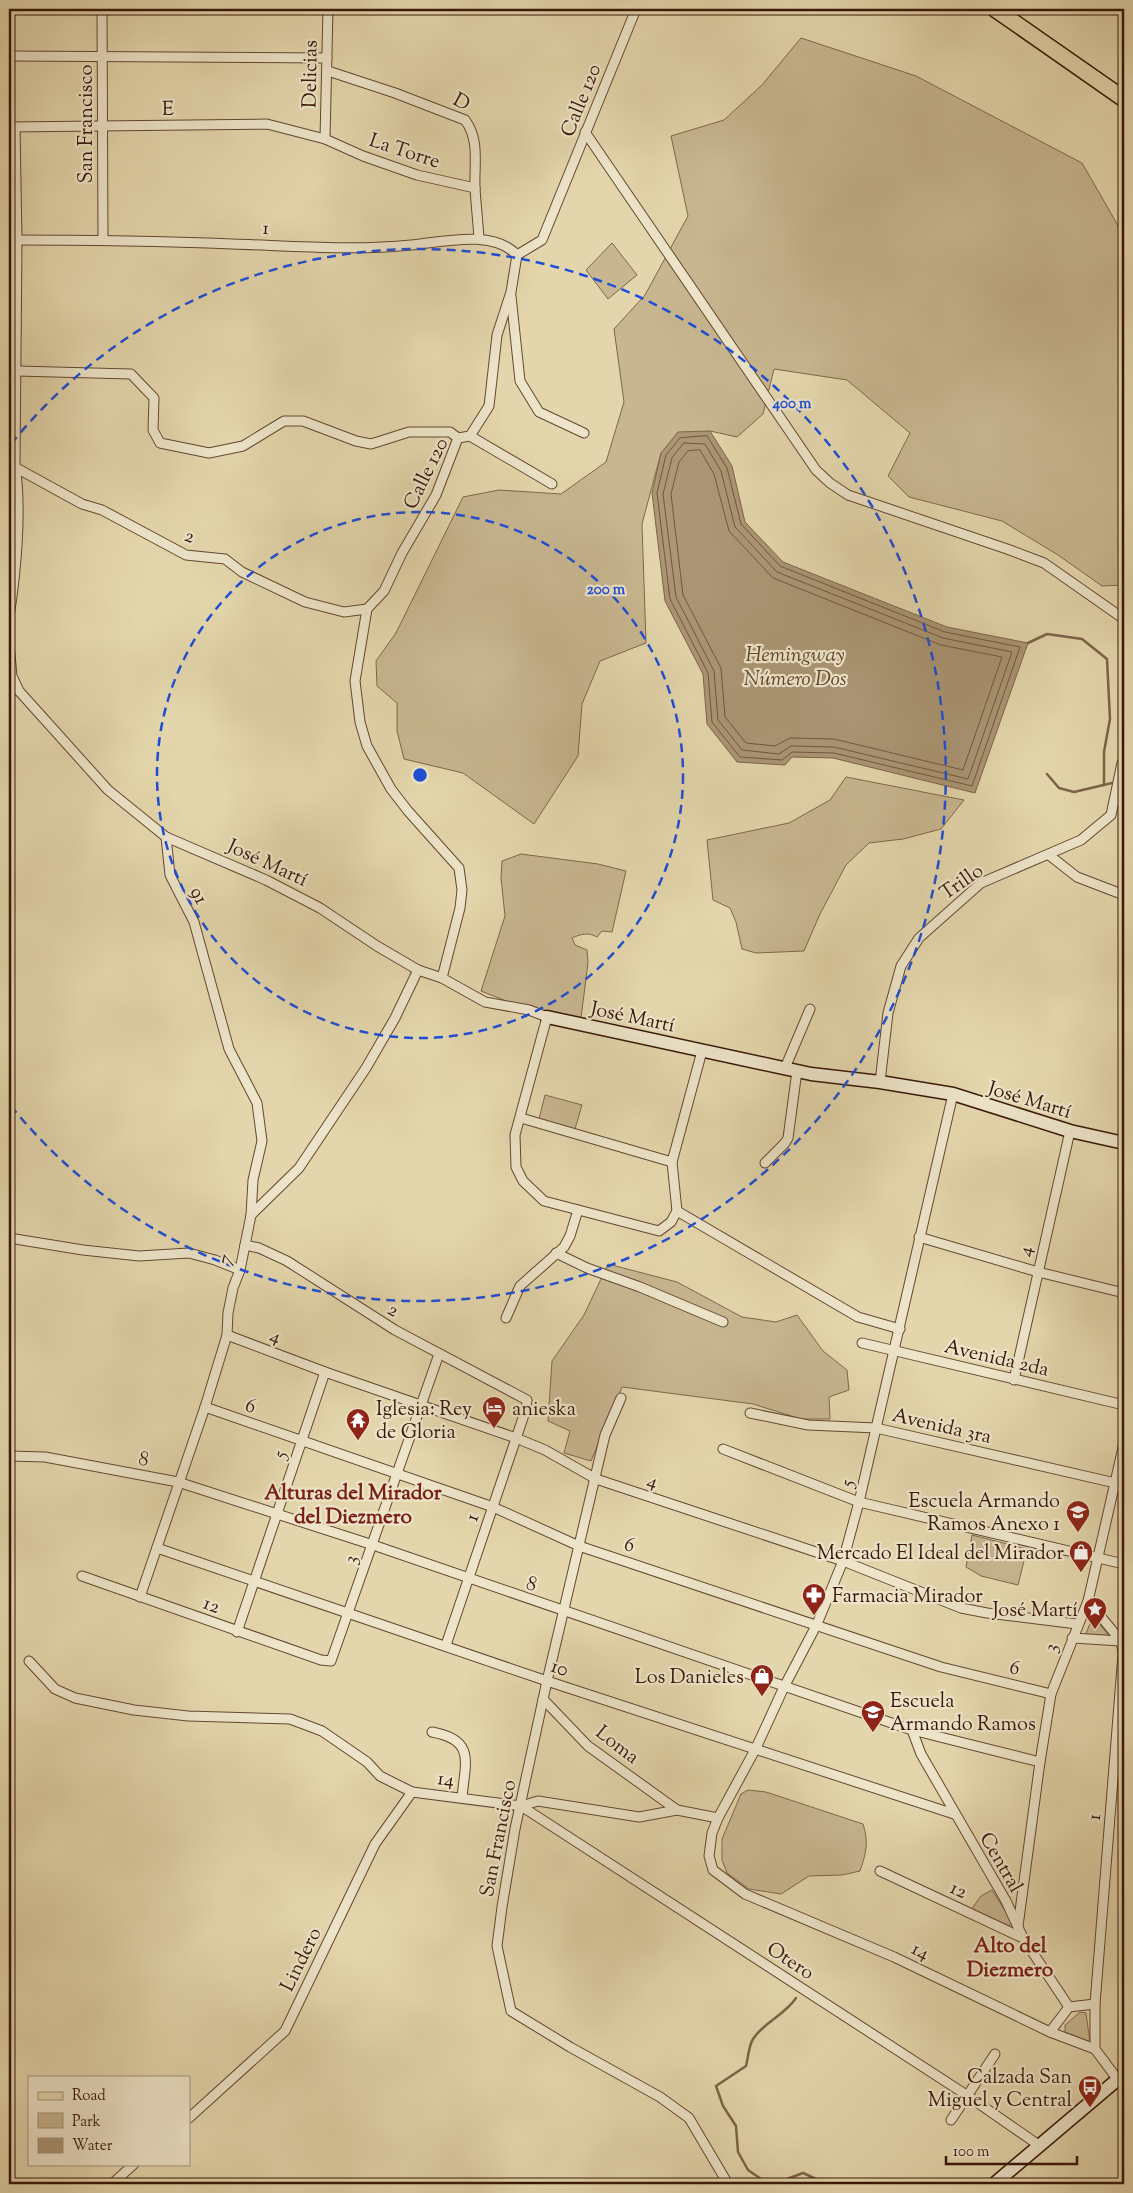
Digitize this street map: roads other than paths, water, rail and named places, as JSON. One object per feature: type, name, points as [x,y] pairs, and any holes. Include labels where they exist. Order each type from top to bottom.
[{"type":"main road","points":[[995,9],[1124,98]]},
{"type":"street","name":"San Francisco","points":[[102,9],[103,239]]},
{"type":"street","name":"Delicias","points":[[325,139],[328,9]]},
{"type":"street","name":"Calle 120","points":[[366,610],[384,590],[402,552],[436,495],[458,438],[470,436],[489,406],[497,334],[511,292],[517,255],[542,240],[636,9]]},
{"type":"street","points":[[9,56],[327,58]]},
{"type":"street","name":"D","points":[[328,71],[395,93],[465,120],[472,129],[476,144],[475,188],[479,239]]},
{"type":"street","name":"E","points":[[12,127],[267,124],[325,139]]},
{"type":"street","points":[[9,617],[15,573],[18,484],[12,465],[17,371],[12,127]]},
{"type":"street","points":[[586,132],[816,470],[830,483],[848,495],[1007,548],[1044,563],[1124,619]]},
{"type":"street","name":"La Torre","points":[[325,139],[363,156],[417,175],[475,188]]},
{"type":"street","name":"1","points":[[13,240],[103,239],[397,246],[479,239],[496,242],[512,250],[517,255]]},
{"type":"street","points":[[511,292],[520,381],[538,412],[584,433]]},
{"type":"street","points":[[17,371],[131,374],[154,398],[153,430],[160,443],[209,453],[243,446],[284,421],[302,421],[356,441],[371,444],[409,432],[450,432],[458,438]]},
{"type":"street","points":[[470,436],[552,484]]},
{"type":"street","name":"2","points":[[12,465],[82,504],[102,510],[186,555],[225,559],[242,572],[306,602],[344,612],[366,610]]},
{"type":"street","points":[[366,610],[355,681],[360,722],[367,746],[391,789],[458,868],[462,890],[460,908],[442,978]]},
{"type":"street","points":[[9,643],[12,676],[19,691],[108,790],[166,837]]},
{"type":"street","name":"Trillo","points":[[880,1082],[891,1004],[901,966],[919,938],[981,883],[1081,840],[1111,815],[1122,763],[1124,762]]},
{"type":"street","name":"José Martí","points":[[166,837],[274,884],[320,908],[377,946],[418,970],[442,978],[485,1002],[529,1010],[547,1017],[791,1070],[953,1094],[1070,1131],[1124,1144]]},
{"type":"street","name":"91","points":[[166,837],[170,875],[194,922],[229,1048],[257,1103],[262,1141],[254,1180],[252,1215]]},
{"type":"street","points":[[1049,854],[1078,877],[1124,895]]},
{"type":"street","points":[[252,1215],[299,1168],[366,1068],[395,1018],[418,970]]},
{"type":"street","points":[[765,1162],[786,1143],[788,1138],[791,1070],[810,1009]]},
{"type":"street","points":[[547,1017],[515,1135],[516,1167],[523,1181],[544,1200],[659,1231],[672,1222],[677,1211],[672,1162],[702,1051]]},
{"type":"street","name":"5","points":[[709,1856],[712,1833],[718,1818],[756,1748],[784,1687],[817,1624],[843,1561],[860,1502],[953,1094]]},
{"type":"street","points":[[521,1118],[672,1162]]},
{"type":"street","name":"4","points":[[1014,1380],[1070,1131]]},
{"type":"street","points":[[506,1318],[520,1286],[564,1247],[570,1236],[578,1210]]},
{"type":"street","points":[[677,1211],[858,1317],[900,1329]]},
{"type":"street","name":"7","points":[[140,1597],[178,1482],[206,1407],[227,1335],[228,1312],[233,1288],[240,1270],[252,1215]]},
{"type":"street","points":[[919,1237],[1038,1272],[1124,1293]]},
{"type":"street","points":[[9,1238],[83,1250],[139,1256],[189,1253],[215,1260],[240,1270]]},
{"type":"street","name":"2","points":[[245,1245],[259,1248],[286,1261],[396,1330],[527,1400]]},
{"type":"street","points":[[556,1253],[587,1268],[640,1287],[723,1322]]},
{"type":"street","name":"4","points":[[227,1335],[325,1372],[516,1438],[545,1450],[596,1479],[843,1561],[961,1608],[987,1614],[1077,1624]]},
{"type":"street","name":"Avenida 2da","points":[[862,1342],[1124,1405]]},
{"type":"street","name":"3","points":[[331,1661],[439,1354]]},
{"type":"street","name":"5","points":[[236,1632],[325,1372]]},
{"type":"street","name":"San Francisco","points":[[620,1398],[605,1435],[547,1681],[521,1806],[502,1907],[497,1946],[511,2011],[570,2047],[660,2097],[689,2118],[728,2184]]},
{"type":"street","name":"1","points":[[446,1645],[526,1409],[527,1400]]},
{"type":"street","name":"6","points":[[206,1407],[493,1507],[580,1546],[941,1666],[1051,1694]]},
{"type":"street","name":"Avenida 3ra","points":[[750,1413],[808,1425],[876,1428],[1120,1484]]},
{"type":"street","name":"3","points":[[1018,1926],[1051,1694],[1088,1600],[1098,1558],[1120,1484],[1124,1444]]},
{"type":"street","points":[[723,1449],[860,1502],[1124,1564]]},
{"type":"street","name":"8","points":[[9,1456],[45,1457],[178,1482],[373,1545],[563,1612],[912,1730],[1040,1762]]},
{"type":"street","name":"10","points":[[157,1548],[547,1681],[954,1814]]},
{"type":"street","name":"12","points":[[82,1576],[236,1632],[321,1660],[331,1661]]},
{"type":"street","points":[[1088,1600],[1121,1641]]},
{"type":"street","points":[[1072,1638],[1121,1641]]},
{"type":"street","name":"1","points":[[1095,2049],[1095,2004],[1123,1654],[1121,1641]]},
{"type":"street","name":"14","points":[[29,1661],[55,1689],[75,1698],[134,1710],[188,1716],[290,1719],[322,1730],[367,1762],[380,1776],[412,1792],[521,1806],[538,1801],[639,1817],[677,1810],[718,1818]]},
{"type":"street","name":"Loma","points":[[543,1699],[588,1746],[677,1810]]},
{"type":"street","name":"Central","points":[[912,1730],[921,1754],[1024,1938],[1069,2007]]},
{"type":"street","points":[[432,1732],[450,1735],[460,1743],[465,1751],[462,1798]]},
{"type":"street","name":"Lindero","points":[[190,2117],[285,2031],[375,1844],[412,1792]]},
{"type":"street","name":"Otero","points":[[521,1806],[968,2096],[1040,2146]]},
{"type":"street","name":"14","points":[[709,1856],[713,1870],[745,1894],[894,1957],[1050,2032],[1095,2049]]},
{"type":"street","name":"12","points":[[880,1871],[1024,1938]]},
{"type":"street","points":[[1050,2032],[1069,2007],[1095,2004]]},
{"type":"street","points":[[994,2184],[1121,2077],[1095,2049]]},
{"type":"street","points":[[951,2120],[995,2054]]},
{"type":"street","points":[[112,2184],[132,2166]]},
{"type":"water","name":"Hemingway Número Dos","points":[[710,431],[732,466],[745,522],[783,562],[947,627],[1028,643],[975,793],[833,758],[792,757],[785,765],[737,762],[707,724],[703,674],[665,601],[652,493],[661,453],[678,432]]},
{"type":"waterway","points":[[1028,643],[1047,634],[1082,639],[1107,659],[1110,719],[1104,752],[1104,785]]},
{"type":"waterway","points":[[1047,774],[1059,788],[1074,792],[1112,783]]},
{"type":"waterway","points":[[796,1998],[753,2039],[746,2066],[716,2086],[723,2106],[736,2126],[738,2152],[748,2170],[764,2181],[787,2179],[803,2173],[827,2184]]},
{"type":"place","name":"anieska","points":[[494,1429]]},
{"type":"place","name":"Iglesia: Rey de Gloria","points":[[358,1441]]},
{"type":"place","name":"Escuela Armando Ramos Anexo 1","points":[[1078,1533]]},
{"type":"place","name":"Mercado El Ideal del Mirador","points":[[1081,1573]]},
{"type":"place","name":"Farmacia Mirador","points":[[814,1616]]},
{"type":"place","name":"José Martí","points":[[1095,1630]]},
{"type":"place","name":"Los Danieles","points":[[762,1697]]},
{"type":"place","name":"Escuela Armando Ramos","points":[[873,1733]]},
{"type":"place","name":"Calzada San Miguel y Central","points":[[1090,2108]]},
{"type":"district","name":"Alturas del Mirador del Diezmero","points":[[353,1504]]},
{"type":"district","name":"Alto del Diezmero","points":[[1010,1957]]}]
